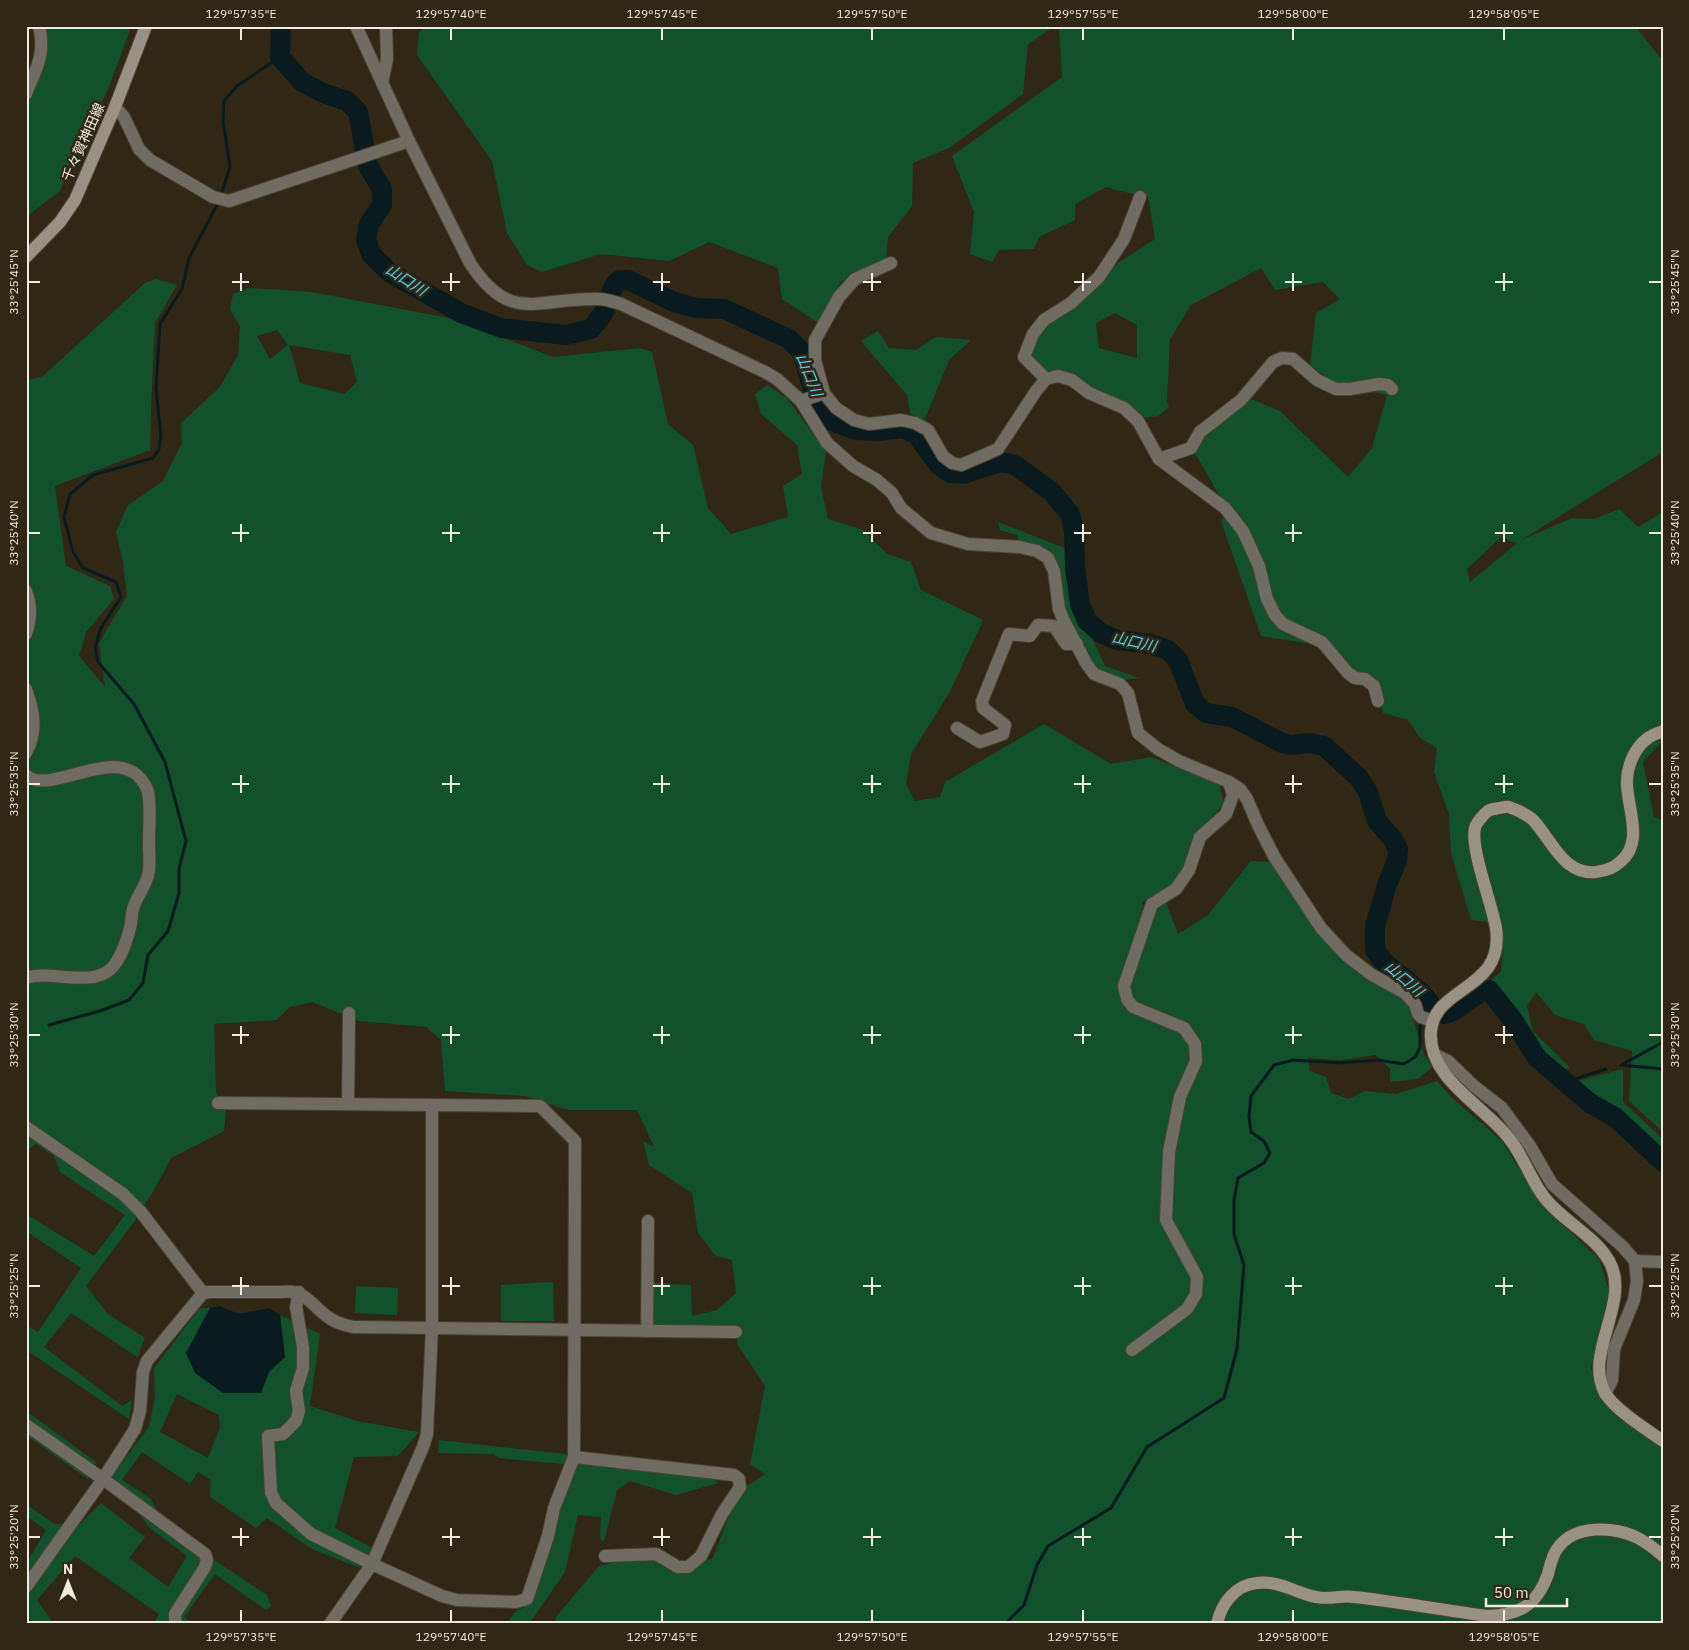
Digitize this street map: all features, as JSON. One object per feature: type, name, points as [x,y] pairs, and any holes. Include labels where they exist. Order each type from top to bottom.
[{"type":"street","points":[[26,94],[43,52],[40,26]]},
{"type":"street","name":"千々賀神田線","points":[[26,257],[60,222],[75,200],[116,107],[146,26]]},
{"type":"street","points":[[356,26],[409,141],[470,263],[479,277],[494,293],[512,302],[528,305],[600,299],[621,304],[765,372],[777,379],[801,401],[827,443],[853,466],[877,480],[892,493],[901,508],[931,533],[968,544],[1020,546],[1037,551],[1048,558],[1054,571],[1059,608],[1063,619],[1086,663],[1094,674],[1120,684],[1128,693],[1138,733],[1158,749],[1179,761],[1229,782],[1240,789],[1247,798],[1275,858],[1321,928],[1346,954],[1372,975],[1405,993],[1415,1004],[1418,1014],[1427,1019],[1434,1054],[1442,1070],[1454,1085],[1508,1136],[1550,1205],[1604,1252],[1612,1265],[1616,1282],[1614,1299],[1599,1362],[1600,1380],[1605,1394],[1616,1406],[1663,1441]]},
{"type":"street","points":[[382,83],[387,59],[386,26]]},
{"type":"street","points":[[116,107],[124,117],[139,149],[150,160],[213,197],[228,201],[409,141]]},
{"type":"street","points":[[1046,379],[1024,357],[1033,334],[1044,320],[1071,302],[1099,277],[1124,239],[1140,197]]},
{"type":"street","points":[[891,263],[855,279],[839,297],[815,340],[815,360],[824,392],[836,408],[854,420],[869,424],[901,420],[915,422],[928,430],[944,456],[952,463],[961,465],[998,449],[1046,379],[1058,376],[1072,380],[1089,393],[1124,408],[1138,421],[1159,459],[1225,508],[1242,531],[1259,566],[1267,599],[1275,615],[1283,624],[1322,642],[1348,673],[1355,678],[1365,679],[1374,686],[1378,702]]},
{"type":"street","points":[[1159,459],[1191,448],[1200,432],[1242,400],[1273,362],[1282,358],[1293,359],[1317,380],[1336,390],[1350,390],[1379,384],[1388,385],[1392,389]]},
{"type":"street","points":[[801,401],[824,392]]},
{"type":"street","points":[[26,591],[29,598],[31,620],[26,634]]},
{"type":"street","points":[[956,728],[980,742],[1003,734],[1005,725],[983,708],[982,702],[1008,634],[1030,636],[1038,625],[1054,626],[1066,644],[1077,644]]},
{"type":"street","points":[[26,689],[33,710],[34,728],[30,745],[26,752]]},
{"type":"street","points":[[1427,1019],[1483,976],[1495,957],[1496,930],[1474,842],[1475,825],[1489,810],[1510,807],[1531,817],[1567,864],[1587,873],[1603,871],[1621,862],[1630,850],[1634,830],[1626,783],[1634,753],[1648,738],[1663,731]]},
{"type":"street","points":[[26,775],[36,781],[48,781],[96,768],[113,767],[129,770],[140,778],[148,790],[149,871],[145,886],[133,906],[130,928],[120,957],[106,973],[94,978],[26,978]]},
{"type":"street","points":[[1132,1350],[1187,1309],[1196,1294],[1197,1277],[1166,1220],[1169,1152],[1180,1097],[1196,1061],[1195,1044],[1184,1028],[1133,1007],[1127,999],[1124,986],[1152,904],[1176,889],[1190,870],[1200,837],[1226,814],[1233,795],[1229,782]]},
{"type":"street","points":[[348,1104],[349,1014]]},
{"type":"street","points":[[1434,1054],[1448,1061],[1474,1086],[1502,1108],[1530,1146],[1552,1184],[1623,1247],[1635,1261],[1637,1281],[1634,1300],[1614,1348],[1612,1380],[1605,1394]]},
{"type":"street","points":[[218,1103],[540,1106],[576,1141],[574,1457],[554,1508],[548,1536],[527,1600],[516,1602],[457,1600],[442,1596],[311,1534],[276,1504],[271,1492],[268,1436],[283,1434],[296,1421],[299,1411],[296,1391],[303,1368],[303,1347],[296,1307],[299,1292]]},
{"type":"street","points":[[330,1624],[372,1564],[427,1434],[432,1328],[432,1105]]},
{"type":"street","points":[[26,1127],[123,1194],[141,1212],[203,1293]]},
{"type":"street","points":[[648,1222],[648,1331]]},
{"type":"street","points":[[1635,1261],[1663,1262]]},
{"type":"street","points":[[26,1587],[135,1429],[140,1411],[143,1372],[147,1361],[203,1293],[281,1292],[290,1290],[299,1292],[329,1318],[339,1324],[354,1327],[575,1328],[582,1330],[736,1332]]},
{"type":"street","points":[[26,1425],[103,1478],[205,1554],[207,1560],[205,1567],[175,1614],[177,1624]]},
{"type":"street","points":[[574,1457],[734,1475],[739,1479],[740,1487],[722,1514],[701,1556],[688,1567],[678,1566],[656,1554],[605,1556]]},
{"type":"street","points":[[1217,1624],[1219,1612],[1225,1601],[1245,1586],[1256,1583],[1286,1586],[1317,1597],[1348,1596],[1487,1616],[1501,1616],[1529,1605],[1543,1588],[1556,1550],[1564,1541],[1579,1532],[1595,1530],[1622,1533],[1637,1538],[1663,1556]]},
{"type":"green space","points":[[42,26],[130,26],[108,89],[60,191],[26,217],[26,106],[47,48]]},
{"type":"green space","points":[[427,26],[1055,26],[1028,44],[1023,94],[949,148],[913,163],[912,206],[888,237],[886,260],[841,282],[817,322],[782,299],[778,268],[709,242],[669,261],[601,254],[542,272],[527,265],[507,233],[492,161],[417,55],[419,32]]},
{"type":"green space","points":[[1059,26],[1635,26],[1663,61],[1663,452],[1521,540],[1572,518],[1594,519],[1619,509],[1638,527],[1663,512],[1663,740],[1643,762],[1654,817],[1663,820],[1663,1132],[1629,1101],[1632,1051],[1594,1040],[1584,1024],[1555,1015],[1536,992],[1527,1006],[1533,1031],[1570,1068],[1558,1071],[1541,1056],[1518,1015],[1489,983],[1501,971],[1503,947],[1487,922],[1471,920],[1451,853],[1449,814],[1434,772],[1437,748],[1420,738],[1408,720],[1383,713],[1376,678],[1354,674],[1284,619],[1274,600],[1252,535],[1219,495],[1195,453],[1205,433],[1251,399],[1280,411],[1348,477],[1372,448],[1387,395],[1335,384],[1310,365],[1316,313],[1340,299],[1323,282],[1275,290],[1261,268],[1191,305],[1170,339],[1167,401],[1169,407],[1158,416],[1141,418],[1049,373],[1028,356],[1040,330],[1075,305],[1118,263],[1155,239],[1148,196],[1136,195],[1106,187],[1075,204],[1075,220],[1039,237],[1034,249],[999,250],[992,262],[970,254],[974,212],[952,156],[1062,77]],"holes":[[[1115,313],[1137,325],[1137,358],[1099,348],[1096,323]],[[1501,537],[1517,543],[1470,582],[1467,569]]]},
{"type":"green space","points":[[156,279],[177,285],[155,323],[150,450],[55,486],[66,566],[110,586],[114,599],[86,632],[79,656],[105,687],[99,643],[127,596],[123,562],[116,532],[128,505],[163,481],[182,443],[181,423],[220,387],[238,355],[240,326],[230,309],[233,294],[249,288],[312,292],[454,319],[553,357],[640,348],[652,352],[668,424],[693,445],[708,508],[731,534],[788,517],[783,486],[802,474],[797,445],[761,414],[755,394],[767,385],[787,398],[826,452],[821,486],[828,519],[863,530],[887,554],[911,562],[921,590],[983,620],[951,690],[911,754],[906,784],[915,801],[940,797],[945,782],[1044,724],[1111,764],[1151,757],[1219,784],[1224,804],[1196,834],[1178,881],[1142,902],[1145,913],[1166,902],[1178,934],[1208,915],[1251,861],[1269,862],[1340,959],[1407,1001],[1425,1056],[1432,1067],[1418,1079],[1390,1082],[1390,1069],[1376,1055],[1342,1060],[1308,1058],[1310,1071],[1326,1077],[1331,1093],[1349,1099],[1365,1091],[1396,1094],[1437,1081],[1450,1096],[1502,1141],[1542,1205],[1599,1259],[1609,1291],[1591,1368],[1602,1402],[1663,1450],[1663,1624],[555,1624],[556,1617],[599,1566],[649,1554],[684,1570],[713,1558],[738,1492],[765,1474],[750,1464],[765,1386],[737,1344],[739,1327],[654,1326],[653,1283],[691,1285],[692,1316],[717,1310],[736,1293],[732,1260],[716,1256],[698,1233],[692,1193],[649,1165],[643,1141],[654,1147],[637,1110],[568,1110],[525,1096],[445,1091],[441,1040],[426,1027],[359,1021],[312,1002],[290,1007],[276,1020],[214,1024],[216,1092],[226,1111],[224,1131],[171,1158],[134,1222],[86,1286],[108,1314],[145,1338],[137,1357],[71,1313],[44,1347],[122,1406],[132,1400],[129,1419],[26,1350],[26,1325],[38,1332],[81,1268],[26,1231],[26,1214],[94,1256],[125,1215],[60,1172],[54,1156],[36,1144],[26,1151],[26,381],[43,376],[145,283]],"holes":[[[277,330],[288,345],[270,359],[257,336]],[[289,345],[350,355],[357,382],[344,394],[300,383]]]},
{"type":"green space","points":[[878,331],[889,348],[916,350],[936,337],[971,340],[949,360],[924,421],[910,413],[907,395],[861,341]]},
{"type":"green space","points":[[1225,515],[1250,556],[1263,600],[1313,644],[1261,636],[1221,521]]},
{"type":"green space","points":[[998,522],[1067,549],[1076,609],[1084,626],[1097,635],[1092,639],[1105,666],[1139,678],[1122,680],[1096,670],[1066,614],[1058,563],[1045,550],[1019,542],[1017,535],[1000,530]]},
{"type":"green space","points":[[1623,1069],[1623,1102],[1663,1139],[1663,1153],[1625,1116],[1574,1082]]},
{"type":"green space","points":[[553,1282],[554,1321],[501,1321],[501,1285]]},
{"type":"green space","points":[[356,1286],[398,1288],[397,1315],[355,1313]]},
{"type":"green space","points":[[200,1308],[210,1308],[186,1354],[261,1393],[269,1372],[285,1357],[280,1315],[320,1334],[310,1406],[357,1421],[419,1432],[398,1456],[354,1457],[335,1528],[372,1548],[360,1568],[310,1548],[267,1518],[256,1528],[210,1497],[211,1480],[198,1472],[190,1484],[142,1452],[122,1480],[151,1499],[165,1527],[267,1595],[271,1606],[266,1610],[215,1574],[184,1617],[193,1624],[153,1624],[159,1614],[75,1556],[37,1600],[54,1624],[37,1624],[26,1617],[26,1564],[46,1530],[26,1516],[26,1504],[54,1524],[81,1523],[101,1503],[145,1537],[129,1558],[168,1587],[187,1556],[151,1529],[110,1478],[149,1427],[155,1397],[154,1368]],"holes":[[[177,1394],[219,1415],[220,1427],[208,1458],[160,1432]]]},
{"type":"green space","points":[[26,1411],[96,1462],[88,1479],[26,1435]]},
{"type":"green space","points":[[439,1440],[565,1454],[576,1461],[711,1476],[718,1483],[676,1495],[630,1481],[617,1490],[604,1541],[600,1539],[601,1517],[578,1515],[565,1572],[529,1624],[506,1624],[516,1611],[532,1603],[571,1474],[564,1464],[498,1458],[494,1454],[438,1453]]},
{"type":"shaded area","points":[[219,1306],[239,1314],[269,1308],[280,1315],[285,1357],[269,1372],[261,1393],[223,1393],[195,1373],[186,1353],[210,1308]]},
{"type":"waterway","name":"山口川","points":[[281,26],[280,57],[302,82],[323,93],[347,101],[358,112],[368,166],[382,189],[382,205],[369,224],[366,239],[371,254],[389,272],[461,313],[501,328],[566,335],[591,329],[603,314],[614,285],[619,280],[628,280],[674,302],[696,308],[724,309],[789,339],[802,352],[814,393],[832,421],[855,430],[879,431],[903,428],[917,435],[939,465],[950,473],[963,474],[1000,462],[1015,465],[1052,492],[1070,514],[1074,531],[1075,568],[1080,604],[1087,621],[1101,633],[1117,640],[1151,644],[1168,650],[1178,660],[1195,704],[1206,713],[1232,717],[1282,743],[1291,745],[1310,743],[1324,746],[1359,778],[1368,792],[1377,821],[1392,838],[1398,849],[1397,860],[1387,885],[1375,926],[1375,950],[1383,961],[1422,993],[1432,1006]]},
{"type":"waterway","points":[[221,195],[230,167],[223,121],[224,101],[237,86],[280,57]]},
{"type":"waterway","points":[[49,1025],[100,1011],[129,1000],[143,983],[148,955],[168,931],[179,893],[179,869],[186,841],[165,762],[134,704],[98,662],[95,647],[101,628],[121,597],[116,582],[83,568],[73,552],[64,517],[70,494],[93,475],[153,458],[159,449],[161,437],[156,388],[160,324],[182,289],[189,258],[219,201]]},
{"type":"waterway","name":"山口川","points":[[1443,1014],[1456,1010],[1478,994],[1489,990],[1513,1020],[1537,1058],[1590,1103],[1616,1118],[1663,1162]]},
{"type":"waterway","points":[[1425,1015],[1427,1002]]},
{"type":"waterway","points":[[1005,1624],[1024,1605],[1037,1565],[1048,1546],[1111,1508],[1147,1447],[1224,1398],[1237,1349],[1244,1265],[1234,1234],[1234,1200],[1238,1178],[1264,1163],[1270,1153],[1264,1141],[1251,1132],[1249,1117],[1251,1096],[1274,1065],[1293,1060],[1340,1063],[1378,1060],[1404,1064],[1415,1057],[1420,1048],[1420,1026],[1423,1021]]},
{"type":"waterway","points":[[1663,1042],[1621,1065],[1663,1069]]},
{"type":"waterway","points":[[1562,1079],[1575,1079],[1606,1069]]}]
